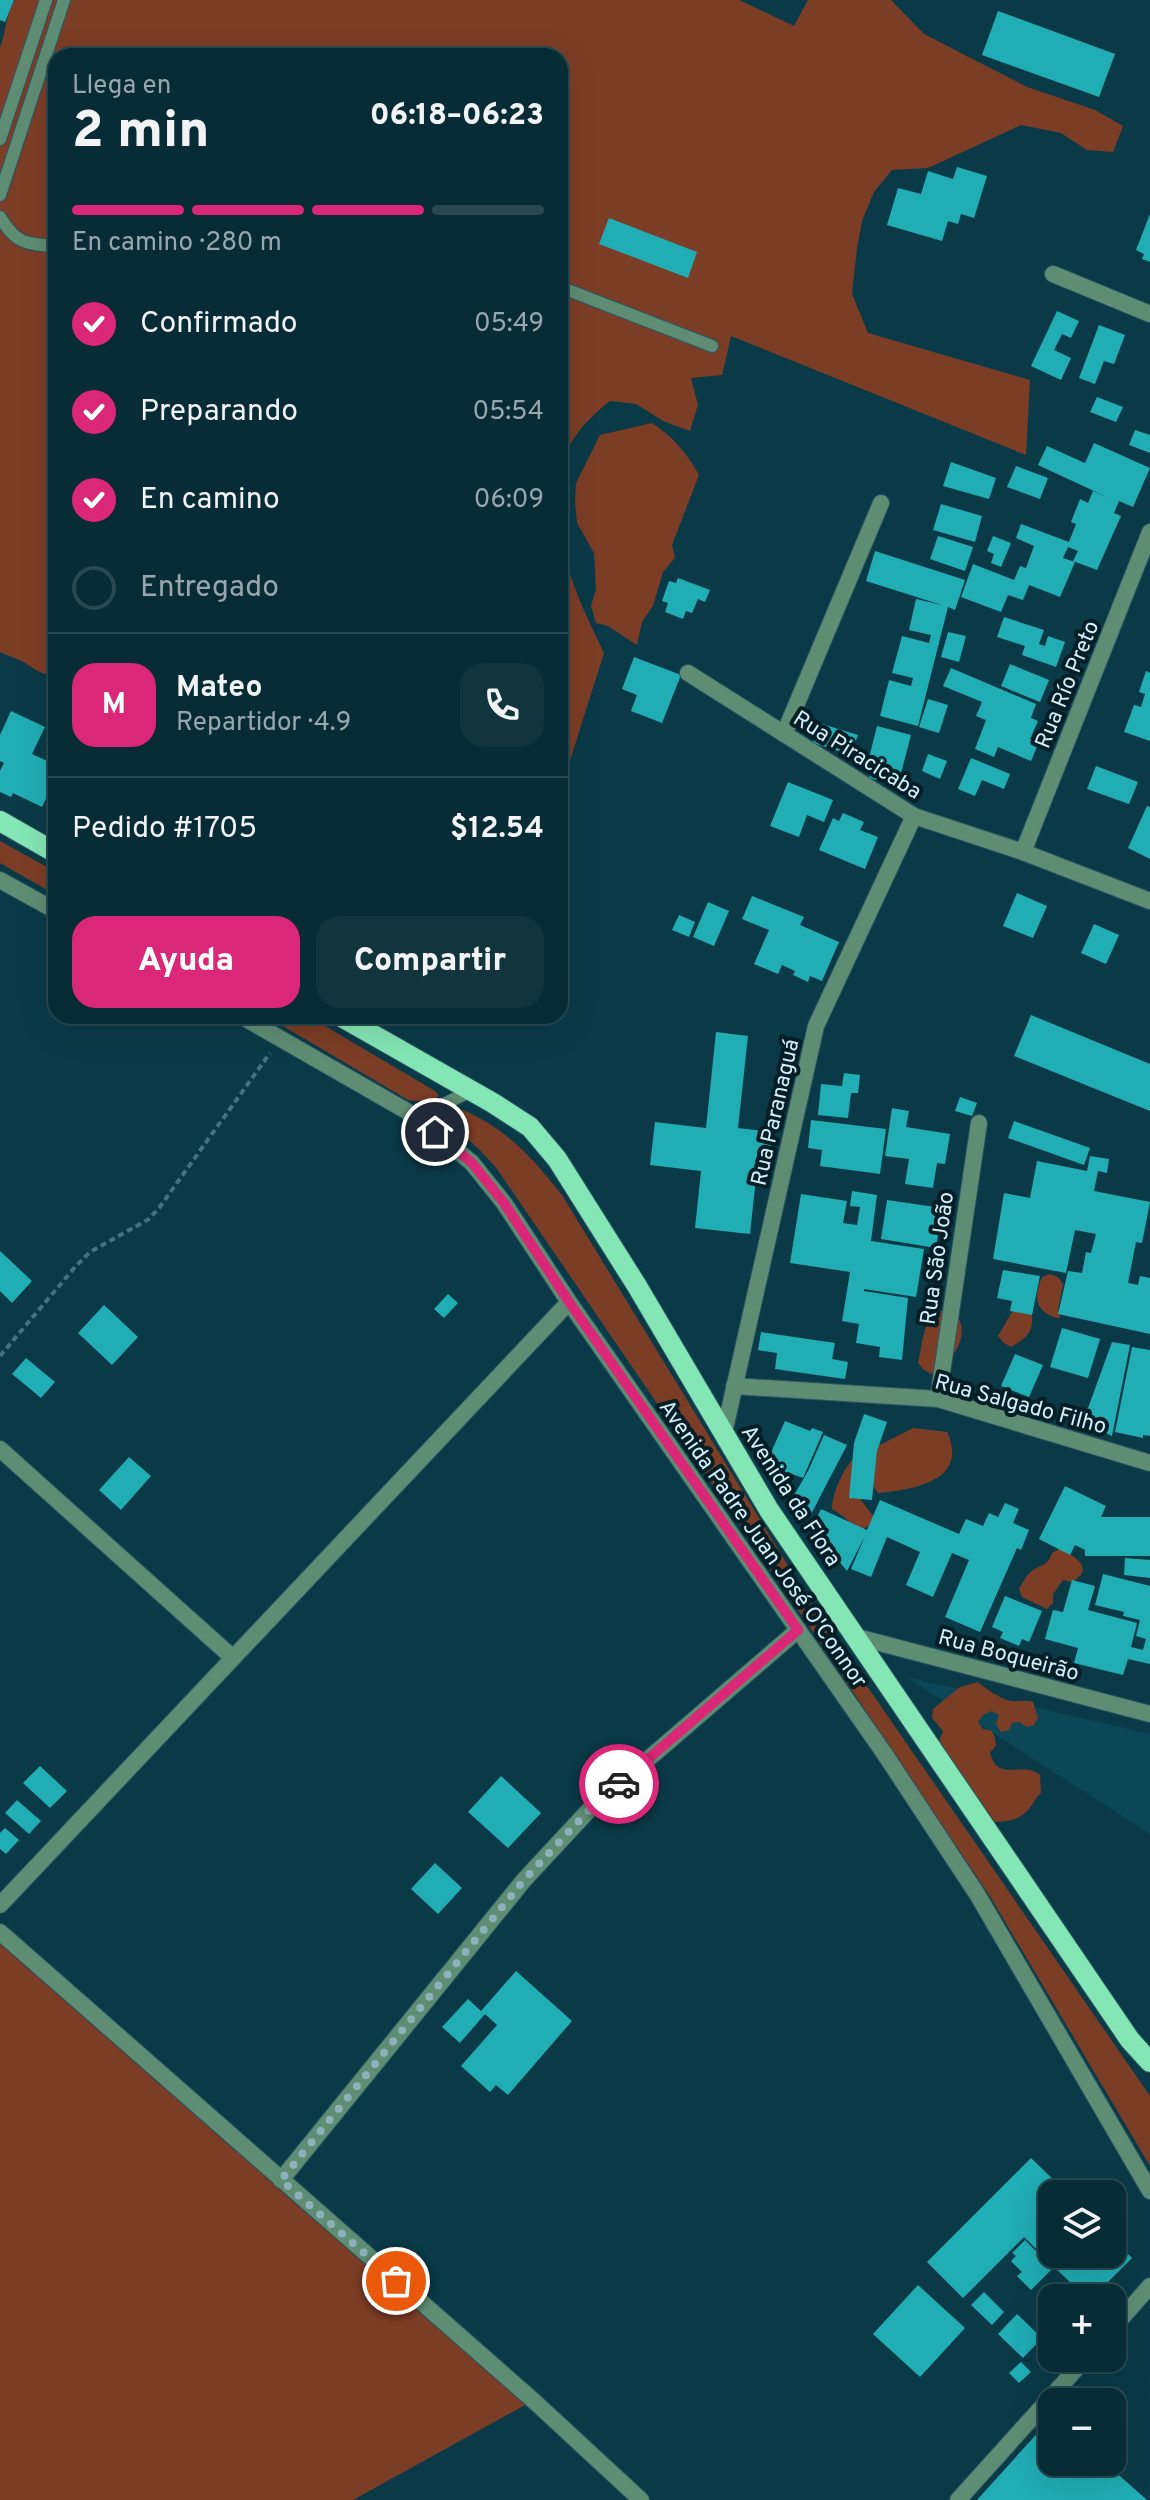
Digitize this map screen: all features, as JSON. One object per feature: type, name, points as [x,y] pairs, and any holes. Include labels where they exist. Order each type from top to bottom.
[{"type":"main road","points":[[0,821],[48,848]]},
{"type":"main road","name":"Avenida da Flora","points":[[354,1024],[530,1127],[557,1159],[637,1286],[769,1510],[1130,2040],[1150,2062]]},
{"type":"street","points":[[1053,274],[1150,314]]},
{"type":"street","points":[[784,734],[881,503]]},
{"type":"street","name":"Rua Río Preto","points":[[1023,852],[1150,532]]},
{"type":"street","name":"Rua Piracicaba","points":[[688,673],[914,816],[1023,852],[1150,901]]},
{"type":"street","name":"Rua Paranaguá","points":[[724,1433],[816,1026],[914,816]]},
{"type":"street","points":[[0,880],[48,907]]},
{"type":"street","name":"Avenida Padre Juan José O'Connor","points":[[256,1024],[417,1117],[472,1163],[496,1193],[884,1753],[977,1894],[1150,2191]]},
{"type":"street","name":"Rua São João","points":[[938,1399],[979,1123]]},
{"type":"street","points":[[0,1905],[569,1302]]},
{"type":"street","name":"Rua Salgado Filho","points":[[734,1386],[938,1399],[1150,1463]]},
{"type":"street","points":[[0,1449],[233,1658]]},
{"type":"street","points":[[281,2180],[524,1880],[589,1810],[798,1630]]},
{"type":"street","name":"Rua Boqueirão","points":[[857,1637],[1150,1714]]},
{"type":"street","points":[[0,1932],[523,2392],[641,2500]]},
{"type":"street","points":[[1126,2313],[1150,2286]]},
{"type":"street","points":[[958,2500],[1073,2372]]},
{"type":"lane","points":[[0,139],[46,0]]},
{"type":"lane","points":[[48,48],[64,0]]},
{"type":"lane","points":[[0,195],[48,49]]},
{"type":"lane","points":[[0,217],[13,238],[48,245]]},
{"type":"lane","points":[[568,290],[712,346]]},
{"type":"lane","points":[[417,1117],[471,1091]]},
{"type":"path","points":[[0,1356],[90,1252],[149,1219],[159,1208],[281,1038]]},
{"type":"shaded area","points":[[15,0],[739,0],[794,26],[808,0],[891,0],[924,34],[1027,87],[1095,110],[1123,126],[1113,152],[1087,150],[1061,133],[1021,125],[928,168],[892,170],[874,192],[862,221],[852,294],[868,333],[1030,380],[1026,455],[731,336],[722,375],[691,378],[698,405],[690,431],[663,421],[636,404],[610,401],[580,430],[568,448],[568,48],[48,48],[48,674],[0,652],[0,47]]},
{"type":"shaded area","points":[[652,423],[678,446],[699,475],[672,545],[675,558],[663,572],[653,606],[642,622],[637,645],[608,626],[596,623],[591,606],[596,589],[594,553],[577,523],[576,483],[600,435]]},
{"type":"shaded area","points":[[568,565],[604,653],[568,767]]},
{"type":"shaded area","points":[[0,841],[48,868],[48,890],[0,863]]},
{"type":"shaded area","points":[[280,1024],[322,1024],[439,1096],[424,1101],[408,1100]]},
{"type":"shaded area","points":[[458,1108],[490,1124],[516,1144],[562,1195],[820,1618],[1150,2096],[1150,2166],[991,1898],[809,1626],[497,1169],[446,1120],[450,1111]]},
{"type":"shaded area","points":[[1050,1274],[1058,1277],[1063,1284],[1058,1309],[1060,1318],[1043,1311],[1038,1302],[1042,1277]]},
{"type":"shaded area","points":[[1015,1307],[1031,1310],[1032,1322],[1026,1336],[1011,1347],[998,1336]]},
{"type":"shaded area","points":[[942,1311],[958,1317],[962,1333],[952,1357],[932,1374],[918,1363],[926,1327],[933,1314]]},
{"type":"shaded area","points":[[913,1428],[947,1432],[952,1449],[951,1462],[934,1480],[906,1489],[878,1493],[862,1469],[866,1452]]},
{"type":"shaded area","points":[[856,1457],[860,1499],[874,1517],[869,1526],[860,1530],[832,1509],[840,1481],[847,1466]]},
{"type":"shaded area","points":[[1059,1549],[1080,1563],[1082,1572],[1072,1582],[1063,1580],[1047,1609],[1022,1597],[1019,1589],[1030,1573],[1046,1563],[1052,1553]]},
{"type":"shaded area","points":[[906,1677],[1150,1734],[1150,1834]]},
{"type":"shaded area","points":[[978,1682],[1007,1700],[1033,1702],[1038,1718],[1034,1725],[1026,1727],[1020,1722],[1012,1723],[1009,1730],[1001,1732],[996,1724],[999,1715],[992,1711],[983,1715],[978,1722],[983,1729],[992,1731],[996,1746],[990,1752],[998,1767],[1033,1771],[1040,1775],[1041,1793],[1025,1813],[1011,1820],[991,1822],[936,1748],[943,1731],[932,1718],[933,1709],[960,1687]]},
{"type":"shaded area","points":[[0,1944],[525,2405],[353,2500],[0,2500]]},
{"type":"building","points":[[0,0],[14,0],[5,22],[0,20]]},
{"type":"building","points":[[998,11],[1115,54],[1099,97],[982,55]]},
{"type":"building","points":[[957,167],[987,176],[974,218],[961,214],[958,224],[948,221],[942,241],[887,225],[898,188],[921,194],[928,171],[953,179]]},
{"type":"building","points":[[1150,214],[1150,262],[1142,259],[1144,254],[1136,250]]},
{"type":"building","points":[[609,218],[697,252],[688,278],[599,244]]},
{"type":"building","points":[[1057,311],[1079,321],[1071,338],[1062,334],[1054,350],[1071,358],[1061,380],[1031,366]]},
{"type":"building","points":[[1099,325],[1125,335],[1114,364],[1104,361],[1095,384],[1079,378]]},
{"type":"building","points":[[1097,397],[1123,407],[1116,422],[1090,412]]},
{"type":"building","points":[[1135,430],[1150,435],[1150,453],[1129,445]]},
{"type":"building","points":[[1094,443],[1150,468],[1133,507],[1119,501],[1114,513],[1121,516],[1097,570],[1073,561],[1078,551],[1068,547],[1063,558],[1075,562],[1060,597],[1029,585],[1023,600],[1008,595],[1001,612],[961,597],[973,564],[1014,580],[1020,566],[1026,568],[1034,546],[1016,538],[1021,524],[1069,542],[1076,524],[1071,522],[1080,499],[1088,503],[1093,491],[1109,498],[1038,465],[1047,446],[1085,463]]},
{"type":"building","points":[[951,462],[996,478],[989,499],[943,486]]},
{"type":"building","points":[[1016,466],[1048,478],[1040,499],[1007,487]]},
{"type":"building","points":[[941,504],[982,516],[975,542],[933,530]]},
{"type":"building","points":[[938,536],[973,547],[965,571],[930,559]]},
{"type":"building","points":[[993,536],[1011,543],[1001,567],[991,563],[994,554],[987,551]]},
{"type":"building","points":[[875,551],[965,580],[955,610],[948,607],[918,726],[880,716],[889,680],[911,686],[913,678],[892,673],[902,636],[929,643],[931,635],[909,630],[916,599],[942,605],[866,581]]},
{"type":"building","points":[[678,578],[710,590],[705,602],[698,599],[692,613],[686,611],[683,619],[665,612],[668,603],[662,601],[669,581],[676,583]]},
{"type":"building","points":[[1004,617],[1044,630],[1039,644],[1045,646],[1048,636],[1065,642],[1056,667],[1022,655],[1025,646],[997,637]]},
{"type":"building","points":[[948,632],[966,636],[959,662],[941,657]]},
{"type":"building","points":[[634,657],[681,675],[662,723],[631,711],[637,695],[622,689]]},
{"type":"building","points":[[1010,664],[1049,680],[1040,702],[1001,686]]},
{"type":"building","points":[[951,668],[1036,704],[1031,718],[1038,721],[1030,739],[1039,742],[1031,761],[998,747],[994,757],[975,749],[986,720],[976,716],[982,702],[943,686]]},
{"type":"building","points":[[1146,671],[1150,673],[1150,741],[1124,732],[1134,705],[1141,707],[1145,694],[1139,692]]},
{"type":"building","points":[[928,699],[948,705],[939,733],[919,727]]},
{"type":"building","points":[[11,711],[45,727],[32,754],[48,761],[48,794],[42,807],[13,793],[11,797],[0,792],[0,771],[4,763],[0,761],[0,735]]},
{"type":"building","points":[[819,723],[858,735],[851,755],[813,743]]},
{"type":"building","points":[[877,726],[911,735],[898,785],[869,778],[873,763],[868,762]]},
{"type":"building","points":[[928,754],[947,761],[940,779],[922,771]]},
{"type":"building","points":[[971,758],[1010,774],[1004,789],[982,780],[975,796],[958,789]]},
{"type":"building","points":[[1096,766],[1138,782],[1129,804],[1087,789]]},
{"type":"building","points":[[788,782],[833,800],[824,822],[807,815],[799,837],[770,826]]},
{"type":"building","points":[[1147,806],[1150,807],[1150,859],[1128,848]]},
{"type":"building","points":[[843,813],[864,822],[860,830],[878,837],[865,869],[819,850],[833,818],[839,821]]},
{"type":"building","points":[[1017,893],[1047,906],[1033,938],[1003,926]]},
{"type":"building","points":[[752,896],[804,917],[800,925],[839,942],[822,981],[810,976],[808,982],[782,965],[778,974],[754,964],[769,930],[742,919]]},
{"type":"building","points":[[708,902],[729,911],[714,946],[693,937]]},
{"type":"building","points":[[679,915],[695,922],[689,937],[672,930]]},
{"type":"building","points":[[1094,924],[1119,935],[1106,964],[1081,953]]},
{"type":"building","points":[[1031,1015],[1150,1064],[1150,1111],[1014,1056]]},
{"type":"building","points":[[716,1032],[748,1036],[738,1128],[773,1132],[769,1170],[757,1169],[750,1234],[695,1228],[701,1171],[650,1165],[655,1122],[706,1128]]},
{"type":"building","points":[[844,1073],[860,1075],[858,1093],[851,1093],[848,1118],[818,1115],[821,1084],[842,1086]]},
{"type":"building","points":[[960,1097],[977,1103],[972,1116],[955,1111]]},
{"type":"building","points":[[892,1108],[909,1111],[906,1127],[950,1134],[945,1164],[937,1163],[933,1188],[905,1184],[909,1159],[885,1156]]},
{"type":"building","points":[[811,1120],[886,1129],[880,1174],[820,1166],[822,1150],[808,1148]]},
{"type":"building","points":[[1014,1121],[1090,1148],[1084,1165],[1008,1138]]},
{"type":"building","points":[[1090,1156],[1109,1159],[1107,1173],[1098,1171],[1094,1191],[1150,1202],[1142,1243],[1136,1242],[1128,1283],[1138,1285],[1140,1276],[1150,1278],[1150,1334],[1058,1314],[1068,1271],[1082,1273],[1086,1252],[1091,1253],[1096,1234],[1075,1230],[1066,1273],[993,1259],[1004,1193],[1030,1198],[1037,1161],[1087,1171]]},
{"type":"building","points":[[852,1191],[877,1195],[871,1241],[924,1249],[916,1297],[864,1289],[908,1298],[902,1360],[879,1357],[880,1347],[856,1343],[859,1324],[842,1321],[850,1272],[790,1263],[801,1194],[847,1201],[843,1223],[857,1225],[860,1207],[850,1206]]},
{"type":"building","points":[[887,1200],[942,1208],[936,1248],[881,1239]]},
{"type":"building","points":[[0,1251],[32,1281],[12,1303],[0,1291]]},
{"type":"building","points":[[1003,1270],[1040,1276],[1032,1315],[1010,1311],[1012,1301],[997,1298]]},
{"type":"building","points":[[448,1294],[458,1303],[444,1318],[434,1309]]},
{"type":"building","points":[[104,1305],[138,1337],[112,1365],[78,1333]]},
{"type":"building","points":[[1062,1328],[1100,1339],[1088,1378],[1050,1367]]},
{"type":"building","points":[[761,1332],[835,1343],[832,1359],[848,1362],[845,1379],[775,1369],[777,1353],[758,1350]]},
{"type":"building","points":[[1112,1342],[1130,1345],[1112,1436],[1083,1422]]},
{"type":"building","points":[[1132,1347],[1150,1350],[1150,1436],[1143,1435],[1143,1438],[1115,1432]]},
{"type":"building","points":[[1015,1354],[1043,1365],[1029,1397],[1001,1386]]},
{"type":"building","points":[[26,1358],[55,1382],[41,1398],[12,1374]]},
{"type":"building","points":[[864,1414],[887,1422],[877,1451],[872,1500],[849,1498],[854,1443]]},
{"type":"building","points":[[785,1421],[810,1431],[812,1428],[823,1432],[803,1478],[792,1474],[790,1479],[785,1477],[769,1457]]},
{"type":"building","points":[[824,1435],[847,1445],[809,1518],[792,1499]]},
{"type":"building","points":[[129,1457],[151,1476],[121,1510],[99,1490]]},
{"type":"building","points":[[1065,1486],[1106,1506],[1101,1517],[1150,1517],[1150,1556],[1085,1556],[1085,1550],[1075,1545],[1070,1555],[1039,1539]]},
{"type":"building","points":[[880,1500],[959,1534],[966,1519],[983,1526],[989,1513],[998,1517],[1005,1503],[1019,1509],[1013,1523],[1029,1530],[1021,1550],[1017,1548],[980,1632],[945,1617],[969,1560],[952,1553],[933,1597],[906,1585],[920,1552],[887,1537],[871,1577],[851,1569],[865,1536],[847,1571],[812,1528],[821,1509],[867,1530]]},
{"type":"building","points":[[1125,1558],[1150,1560],[1150,1578],[1124,1575]]},
{"type":"building","points":[[1103,1574],[1150,1586],[1150,1664],[1128,1659],[1123,1675],[1074,1663],[1078,1648],[1045,1639],[1053,1610],[1063,1612],[1072,1580],[1095,1586],[1088,1610],[1137,1623],[1131,1647],[1143,1650],[1146,1639],[1136,1636],[1140,1620],[1123,1616],[1124,1612],[1095,1605]]},
{"type":"building","points":[[1005,1596],[1042,1611],[1029,1642],[1022,1639],[1019,1646],[1000,1638],[1003,1632],[992,1627]]},
{"type":"building","points":[[40,1766],[67,1791],[50,1808],[23,1783]]},
{"type":"building","points":[[501,1776],[541,1813],[508,1848],[468,1812]]},
{"type":"building","points":[[17,1800],[41,1821],[29,1834],[5,1813]]},
{"type":"building","points":[[5,1828],[19,1840],[6,1854],[0,1849],[0,1833]]},
{"type":"building","points":[[435,1863],[462,1888],[438,1914],[411,1889]]},
{"type":"building","points":[[516,1971],[572,2021],[508,2095],[496,2085],[490,2092],[461,2066],[497,2025],[485,2014],[460,2043],[442,2027],[468,1999],[481,2011]]},
{"type":"building","points":[[1031,2158],[1054,2180],[1038,2180],[1038,2251],[1024,2237],[963,2298],[927,2262]]},
{"type":"building","points":[[1025,2240],[1038,2253],[1038,2268],[1053,2268],[1031,2290],[1017,2276],[1022,2272],[1011,2261],[1016,2256],[1012,2253]]},
{"type":"building","points":[[1056,2268],[1122,2268],[1106,2284],[1072,2284]]},
{"type":"building","points":[[918,2285],[965,2328],[920,2377],[873,2334]]},
{"type":"building","points":[[984,2292],[1004,2312],[992,2325],[971,2305]]},
{"type":"building","points":[[1017,2314],[1038,2334],[1038,2342],[1023,2358],[998,2334]]},
{"type":"building","points":[[1021,2362],[1031,2372],[1019,2383],[1009,2373]]},
{"type":"building","points":[[1038,2432],[1038,2476],[1120,2476],[1147,2500],[977,2500]]},
{"type":"way so far","points":[[396,2281],[281,2180],[524,1880],[589,1810],[619,1784]]},
{"type":"route","points":[[435,1132],[472,1163],[504,1203],[569,1302],[798,1630],[619,1784]]}]
